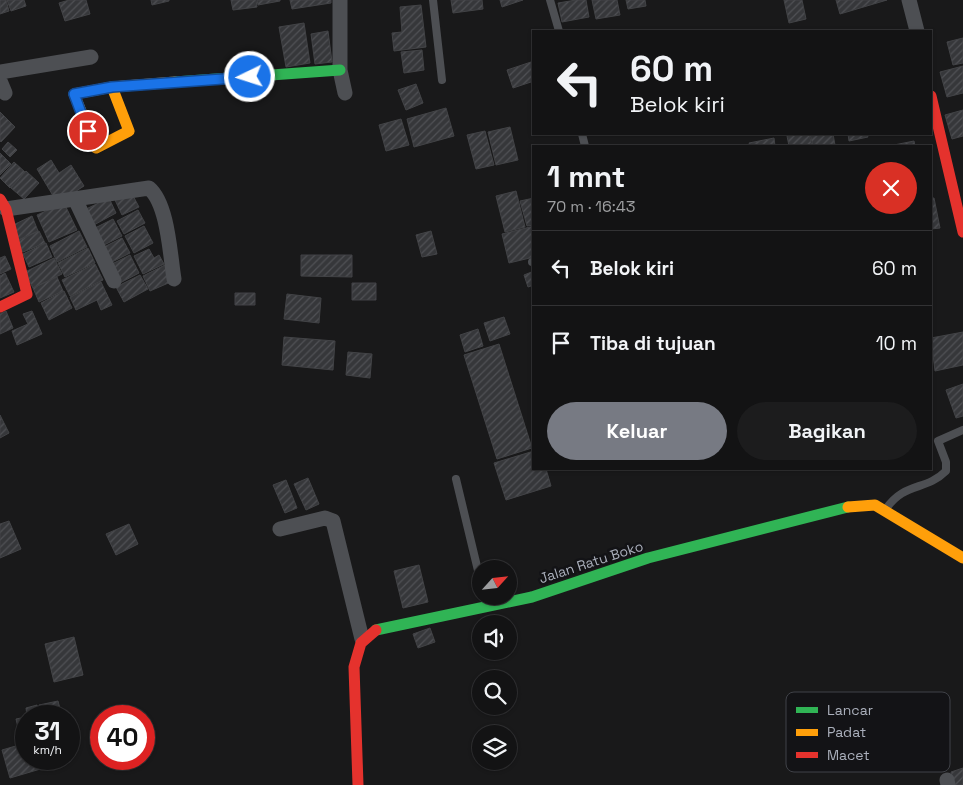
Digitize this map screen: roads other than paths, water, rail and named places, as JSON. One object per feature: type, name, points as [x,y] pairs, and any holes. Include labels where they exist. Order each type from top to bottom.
[{"type":"street","points":[[340,0],[340,70],[345,93]]},
{"type":"street","points":[[909,0],[917,30]]},
{"type":"street","points":[[0,72],[91,57]]},
{"type":"street","points":[[112,87],[129,131],[96,148],[72,96],[112,87],[340,70]]},
{"type":"street","points":[[932,100],[963,232]]},
{"type":"street","points":[[0,307],[27,294],[3,204],[75,199],[149,188],[155,194],[162,210],[174,279]]},
{"type":"street","points":[[75,199],[114,281]]},
{"type":"street","name":"Jalan Ratu Boko","points":[[518,598],[532,597],[648,558],[846,507],[875,505],[963,558]]},
{"type":"street","points":[[280,529],[325,518],[333,521],[362,639],[356,650],[354,667],[358,785]]},
{"type":"street","name":"Jalan Ratu Boko","points":[[362,639],[380,627],[472,604]]},
{"type":"lane","points":[[433,0],[442,80]]},
{"type":"lane","points":[[550,0],[559,30]]},
{"type":"lane","points":[[885,510],[894,497],[902,492],[936,480],[946,471],[946,462],[938,441],[963,430]]},
{"type":"lane","points":[[456,478],[476,560]]}]
